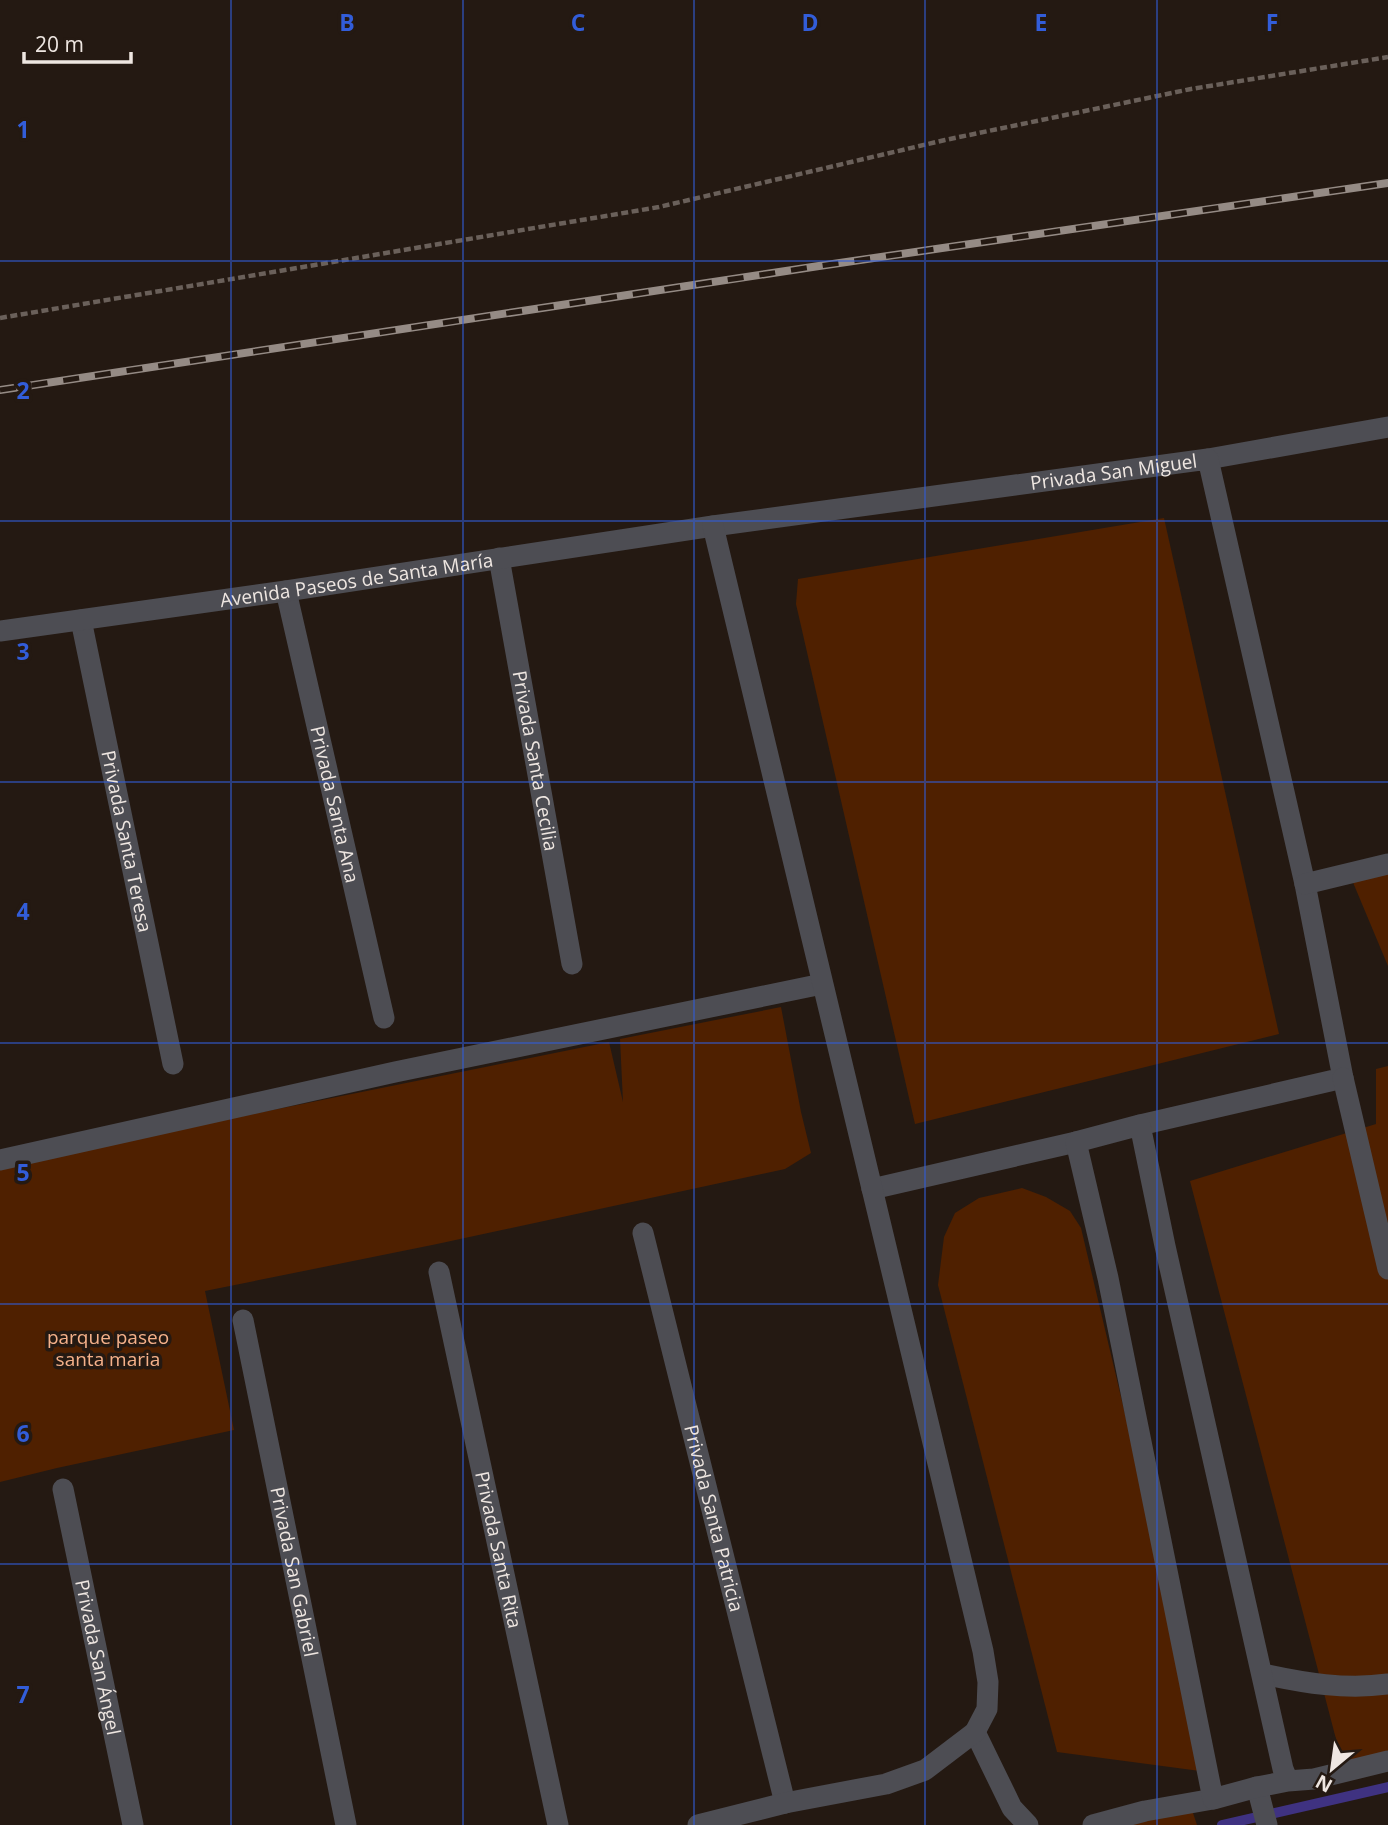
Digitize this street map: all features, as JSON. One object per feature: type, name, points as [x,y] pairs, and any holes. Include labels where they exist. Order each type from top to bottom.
[{"type":"street","points":[[1208,459],[1388,427]]},
{"type":"street","name":"Privada San Miguel","points":[[713,526],[1208,459],[1305,884],[1343,1078],[1388,1269]]},
{"type":"street","points":[[698,1825],[785,1803],[886,1784],[925,1770],[975,1732],[987,1709],[988,1682],[983,1651],[713,526]]},
{"type":"street","name":"Avenida Paseos de Santa María","points":[[0,631],[713,526]]},
{"type":"street","name":"Privada Santa Cecilia","points":[[499,558],[572,964]]},
{"type":"street","name":"Privada Santa Ana","points":[[286,591],[384,1018]]},
{"type":"street","name":"Privada Santa Teresa","points":[[81,620],[173,1064]]},
{"type":"street","points":[[1305,884],[1388,864]]},
{"type":"street","points":[[0,1160],[382,1075],[822,984]]},
{"type":"street","points":[[872,1189],[1343,1078]]},
{"type":"street","points":[[1140,1125],[1165,1246],[1283,1769],[1288,1781]]},
{"type":"street","points":[[1076,1142],[1108,1278],[1213,1799]]},
{"type":"street","name":"Privada Santa Patricia","points":[[643,1233],[785,1803]]},
{"type":"street","name":"Privada Santa Rita","points":[[439,1272],[558,1825]]},
{"type":"street","name":"Privada San Gabriel","points":[[243,1320],[346,1825]]},
{"type":"street","name":"Privada San Ángel","points":[[63,1489],[133,1825]]},
{"type":"street","points":[[1263,1674],[1307,1683],[1367,1687],[1388,1684]]},
{"type":"street","points":[[975,1732],[1012,1808],[1028,1825]]},
{"type":"street","points":[[1093,1825],[1145,1811],[1213,1799],[1288,1781],[1314,1779],[1388,1761]]},
{"type":"street","points":[[1257,1787],[1265,1817]]},
{"type":"path","points":[[0,318],[659,206],[945,140],[1191,89],[1388,57]]},
{"type":"green space","points":[[1164,518],[1279,1034],[915,1124],[796,604],[798,579]]},
{"type":"green space","points":[[1388,872],[1388,966],[1352,880]]},
{"type":"green space","name":"parque paseo santa maria","points":[[781,1007],[811,1153],[785,1169],[205,1291],[234,1430],[0,1482],[0,1165],[609,1042],[623,1102],[620,1039]]},
{"type":"green space","points":[[1388,1066],[1388,1752],[1342,1762],[1190,1181],[1376,1124],[1376,1069]]},
{"type":"green space","points":[[1022,1188],[1046,1197],[1070,1211],[1081,1228],[1201,1735],[1200,1771],[1057,1752],[938,1285],[944,1237],[955,1213],[979,1198]]},
{"type":"green space","points":[[1192,1810],[1197,1825],[1131,1825]]},
{"type":"waterway","points":[[1222,1825],[1388,1787]]},
{"type":"railway","points":[[0,390],[1388,183]]}]
